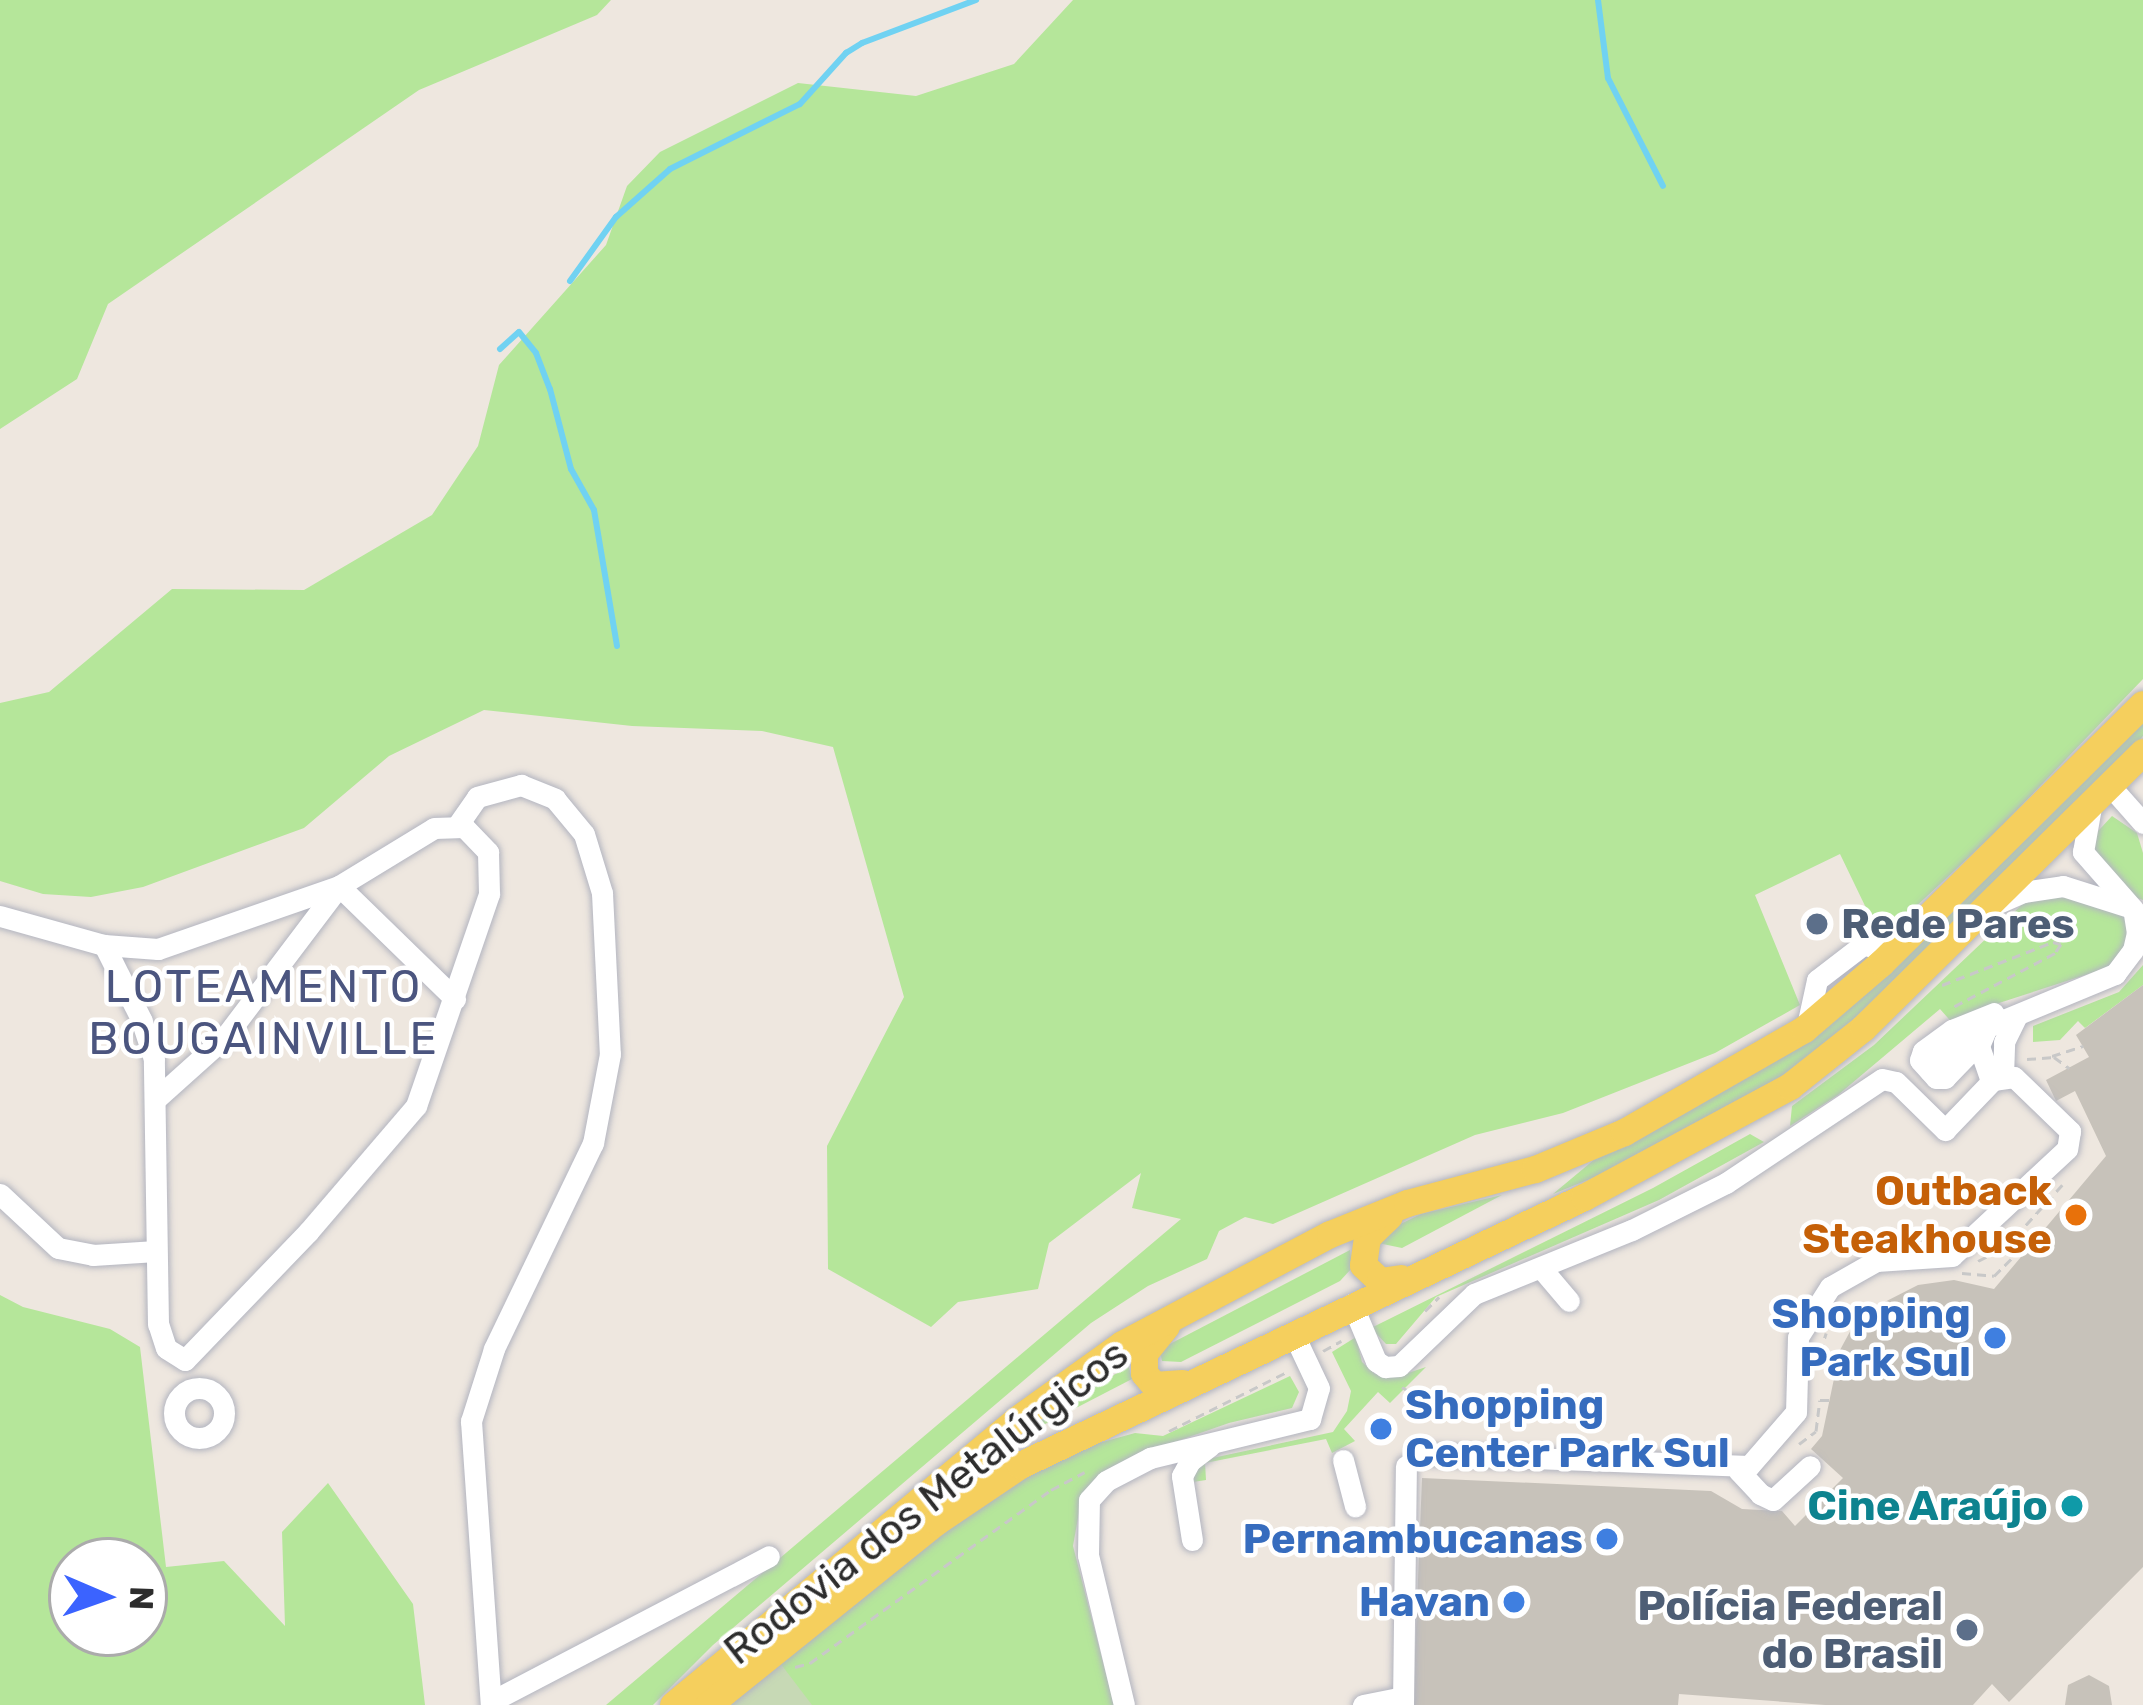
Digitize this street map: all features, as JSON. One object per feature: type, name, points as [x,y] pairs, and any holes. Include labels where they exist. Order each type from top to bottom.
[{"type":"main road","name":"Rodovia dos Metalúrgicos","points":[[673,1705],[1043,1399],[1188,1305],[1330,1234],[1407,1203],[1535,1169],[1624,1132],[1705,1091],[1807,1026],[1890,954],[2143,704]]},
{"type":"main road","name":"Rodovia dos Metalúrgicos","points":[[709,1705],[976,1492],[1061,1442],[1584,1197],[1762,1104],[1863,1028],[2143,752]]},
{"type":"main road","points":[[1407,1203],[1374,1228],[1361,1257],[1367,1273],[1380,1281],[1417,1274]]},
{"type":"main road","points":[[1186,1382],[1154,1384],[1142,1364],[1150,1342],[1188,1305]]},
{"type":"street","points":[[0,916],[104,945],[158,950],[182,945],[339,886],[419,835],[457,826],[477,796],[520,785],[555,799],[584,834],[602,893],[610,1054],[593,1143],[494,1349],[471,1421],[472,1491],[493,1702],[770,1556]]},
{"type":"street","points":[[1997,1078],[1980,1035],[1992,1024],[2121,970],[2136,942],[2138,911],[2084,856],[2101,797],[2143,823]]},
{"type":"street","points":[[185,1360],[400,1128],[424,1089],[492,879],[481,841],[457,826]]},
{"type":"street","points":[[339,886],[455,998]]},
{"type":"street","points":[[157,1098],[226,1037],[339,886]]},
{"type":"street","points":[[1982,914],[2012,896],[2053,886],[2081,888],[2138,911]]},
{"type":"street","points":[[104,945],[149,1041],[157,1098],[161,1338],[171,1355],[185,1360]]},
{"type":"street","points":[[1972,1030],[1967,1055],[1945,1078],[1920,1060],[1923,1051],[1952,1030],[1972,1030],[2011,1006],[2026,1013]]},
{"type":"street","points":[[1352,1304],[1375,1359],[1394,1372],[1412,1368],[1516,1277],[1726,1183],[1882,1079],[1896,1082],[1945,1130],[1997,1078],[2018,1079],[2072,1135],[2067,1149],[1952,1256],[1876,1261],[1834,1282],[1798,1337],[1796,1412],[1760,1457],[1738,1469],[1412,1460],[1403,1701],[1363,1705]]},
{"type":"street","points":[[0,1194],[58,1248],[93,1255],[156,1251]]},
{"type":"street","points":[[1516,1277],[1569,1301]]},
{"type":"street","points":[[1194,1457],[1285,1436],[1312,1416],[1317,1380],[1293,1333]]},
{"type":"street","points":[[185,1360],[194,1388]]},
{"type":"street","points":[[1124,1705],[1089,1562],[1086,1520],[1094,1491],[1141,1462],[1312,1416]]},
{"type":"street","points":[[1170,1453],[1224,1431],[1312,1416]]},
{"type":"street","points":[[1192,1540],[1181,1486],[1194,1457],[1220,1442]]},
{"type":"street","points":[[1343,1460],[1355,1506]]},
{"type":"street","points":[[1738,1469],[1760,1494],[1773,1500],[1810,1466]]},
{"type":"path","points":[[2026,1059],[2083,1046]]},
{"type":"path","points":[[2050,1056],[2069,1068]]},
{"type":"path","points":[[1956,1273],[1994,1276],[2014,1256],[2006,1247]]},
{"type":"path","points":[[1840,1311],[1852,1326]]},
{"type":"path","points":[[1820,1400],[1829,1400]]},
{"type":"path","points":[[1793,1438],[1801,1446],[1816,1431]]},
{"type":"green space","points":[[0,0],[611,0],[597,15],[419,90],[108,304],[77,379],[0,429]]},
{"type":"green space","points":[[1073,0],[2143,0],[2143,679],[1997,831],[1881,939],[1840,854],[1755,895],[1800,1005],[1715,1053],[1563,1113],[1475,1135],[1273,1224],[1245,1217],[1219,1231],[1207,1259],[1148,1286],[1091,1323],[713,1645],[653,1705],[606,1705],[1181,1219],[1132,1208],[1141,1173],[1049,1243],[1038,1289],[958,1302],[931,1327],[828,1269],[827,1146],[904,997],[833,747],[762,731],[632,726],[484,710],[389,756],[304,828],[143,887],[91,897],[43,894],[0,881],[0,703],[49,692],[172,589],[304,590],[432,515],[478,446],[499,365],[606,245],[627,186],[660,152],[798,83],[916,96],[1014,64]]},
{"type":"green space","points":[[2143,715],[2143,736],[2101,781],[1832,1040],[1794,1070],[1617,1168],[1553,1194],[1602,1153],[1714,1095]]},
{"type":"green space","points":[[2112,816],[2137,833],[2143,853],[2143,900],[2131,896],[2087,843]]},
{"type":"green space","points":[[2046,890],[2113,907],[2126,918],[2130,938],[2110,967],[1999,1003],[1955,1026],[1940,1009],[1838,1095],[1790,1126],[1792,1106],[1874,1045],[2031,896]]},
{"type":"green space","points":[[2143,965],[2143,985],[2085,1028],[2078,1021],[2060,1040],[2033,1042],[2033,1026],[2119,992]]},
{"type":"green space","points":[[1750,1134],[1764,1142],[1659,1200],[1436,1297],[1396,1344],[1386,1344],[1371,1328],[1653,1188]]},
{"type":"green space","points":[[1502,1195],[1402,1248],[1378,1243],[1384,1232],[1421,1214]]},
{"type":"green space","points":[[1350,1250],[1352,1268],[1340,1281],[1181,1362],[1162,1361],[1160,1352],[1166,1346]]},
{"type":"green space","points":[[0,1295],[23,1307],[110,1329],[140,1347],[162,1537],[48,1537],[48,1657],[168,1657],[168,1567],[224,1561],[285,1626],[282,1532],[328,1483],[413,1604],[425,1705],[0,1705]]},
{"type":"green space","points":[[1356,1337],[1362,1362],[1375,1374],[1399,1376],[1426,1367],[1390,1403],[1378,1392],[1344,1429],[1355,1441],[1332,1453],[1326,1439],[1205,1463],[1206,1480],[1193,1482],[1190,1478],[1203,1460],[1333,1432],[1347,1411],[1351,1391],[1332,1352]]},
{"type":"green space","points":[[1129,1367],[1132,1379],[1020,1437],[1067,1399]]},
{"type":"green space","points":[[1290,1376],[1299,1392],[1292,1408],[1229,1423],[1146,1452],[1082,1496],[1073,1546],[1114,1705],[723,1705],[987,1500],[1066,1452],[1135,1433],[1163,1436]]},
{"type":"green space","points":[[777,1659],[812,1705],[723,1705]]},
{"type":"building","name":"Shopping Park Sul","points":[[2143,985],[2143,1567],[2009,1702],[1992,1684],[1973,1705],[1825,1705],[1679,1694],[1678,1705],[1413,1705],[1422,1478],[1711,1491],[1742,1509],[1782,1511],[1795,1526],[1843,1478],[1811,1449],[1822,1436],[1840,1350],[1853,1326],[1867,1311],[1918,1285],[1954,1280],[1994,1289],[2106,1156],[2075,1091],[2056,1101],[2046,1080],[2089,1057],[2076,1035]]},
{"type":"building","points":[[2089,1675],[2109,1686],[2112,1705],[2065,1705],[2068,1685]]},
{"type":"waterway","points":[[570,281],[616,217],[670,169],[800,104],[846,53],[862,43],[976,0]]},
{"type":"waterway","points":[[1598,0],[1608,78],[1663,186]]},
{"type":"waterway","points":[[500,349],[519,332],[536,353],[571,469],[594,510],[617,646]]},
{"type":"place","name":"Rede Pares","points":[[1817,924]]},
{"type":"place","name":"Outback Steakhouse","points":[[2076,1215]]},
{"type":"place","name":"Shopping Park Sul","points":[[1995,1338]]},
{"type":"place","name":"Shopping Center Park Sul","points":[[1381,1429]]},
{"type":"place","name":"Cine Araújo","points":[[2072,1506]]},
{"type":"place","name":"Pernambucanas","points":[[1607,1539]]},
{"type":"place","name":"Havan","points":[[1514,1602]]},
{"type":"place","name":"Polícia Federal do Brasil","points":[[1967,1630]]},
{"type":"district","name":"LOTEAMENTO BOUGAINVILLE","points":[[264,1013]]}]
